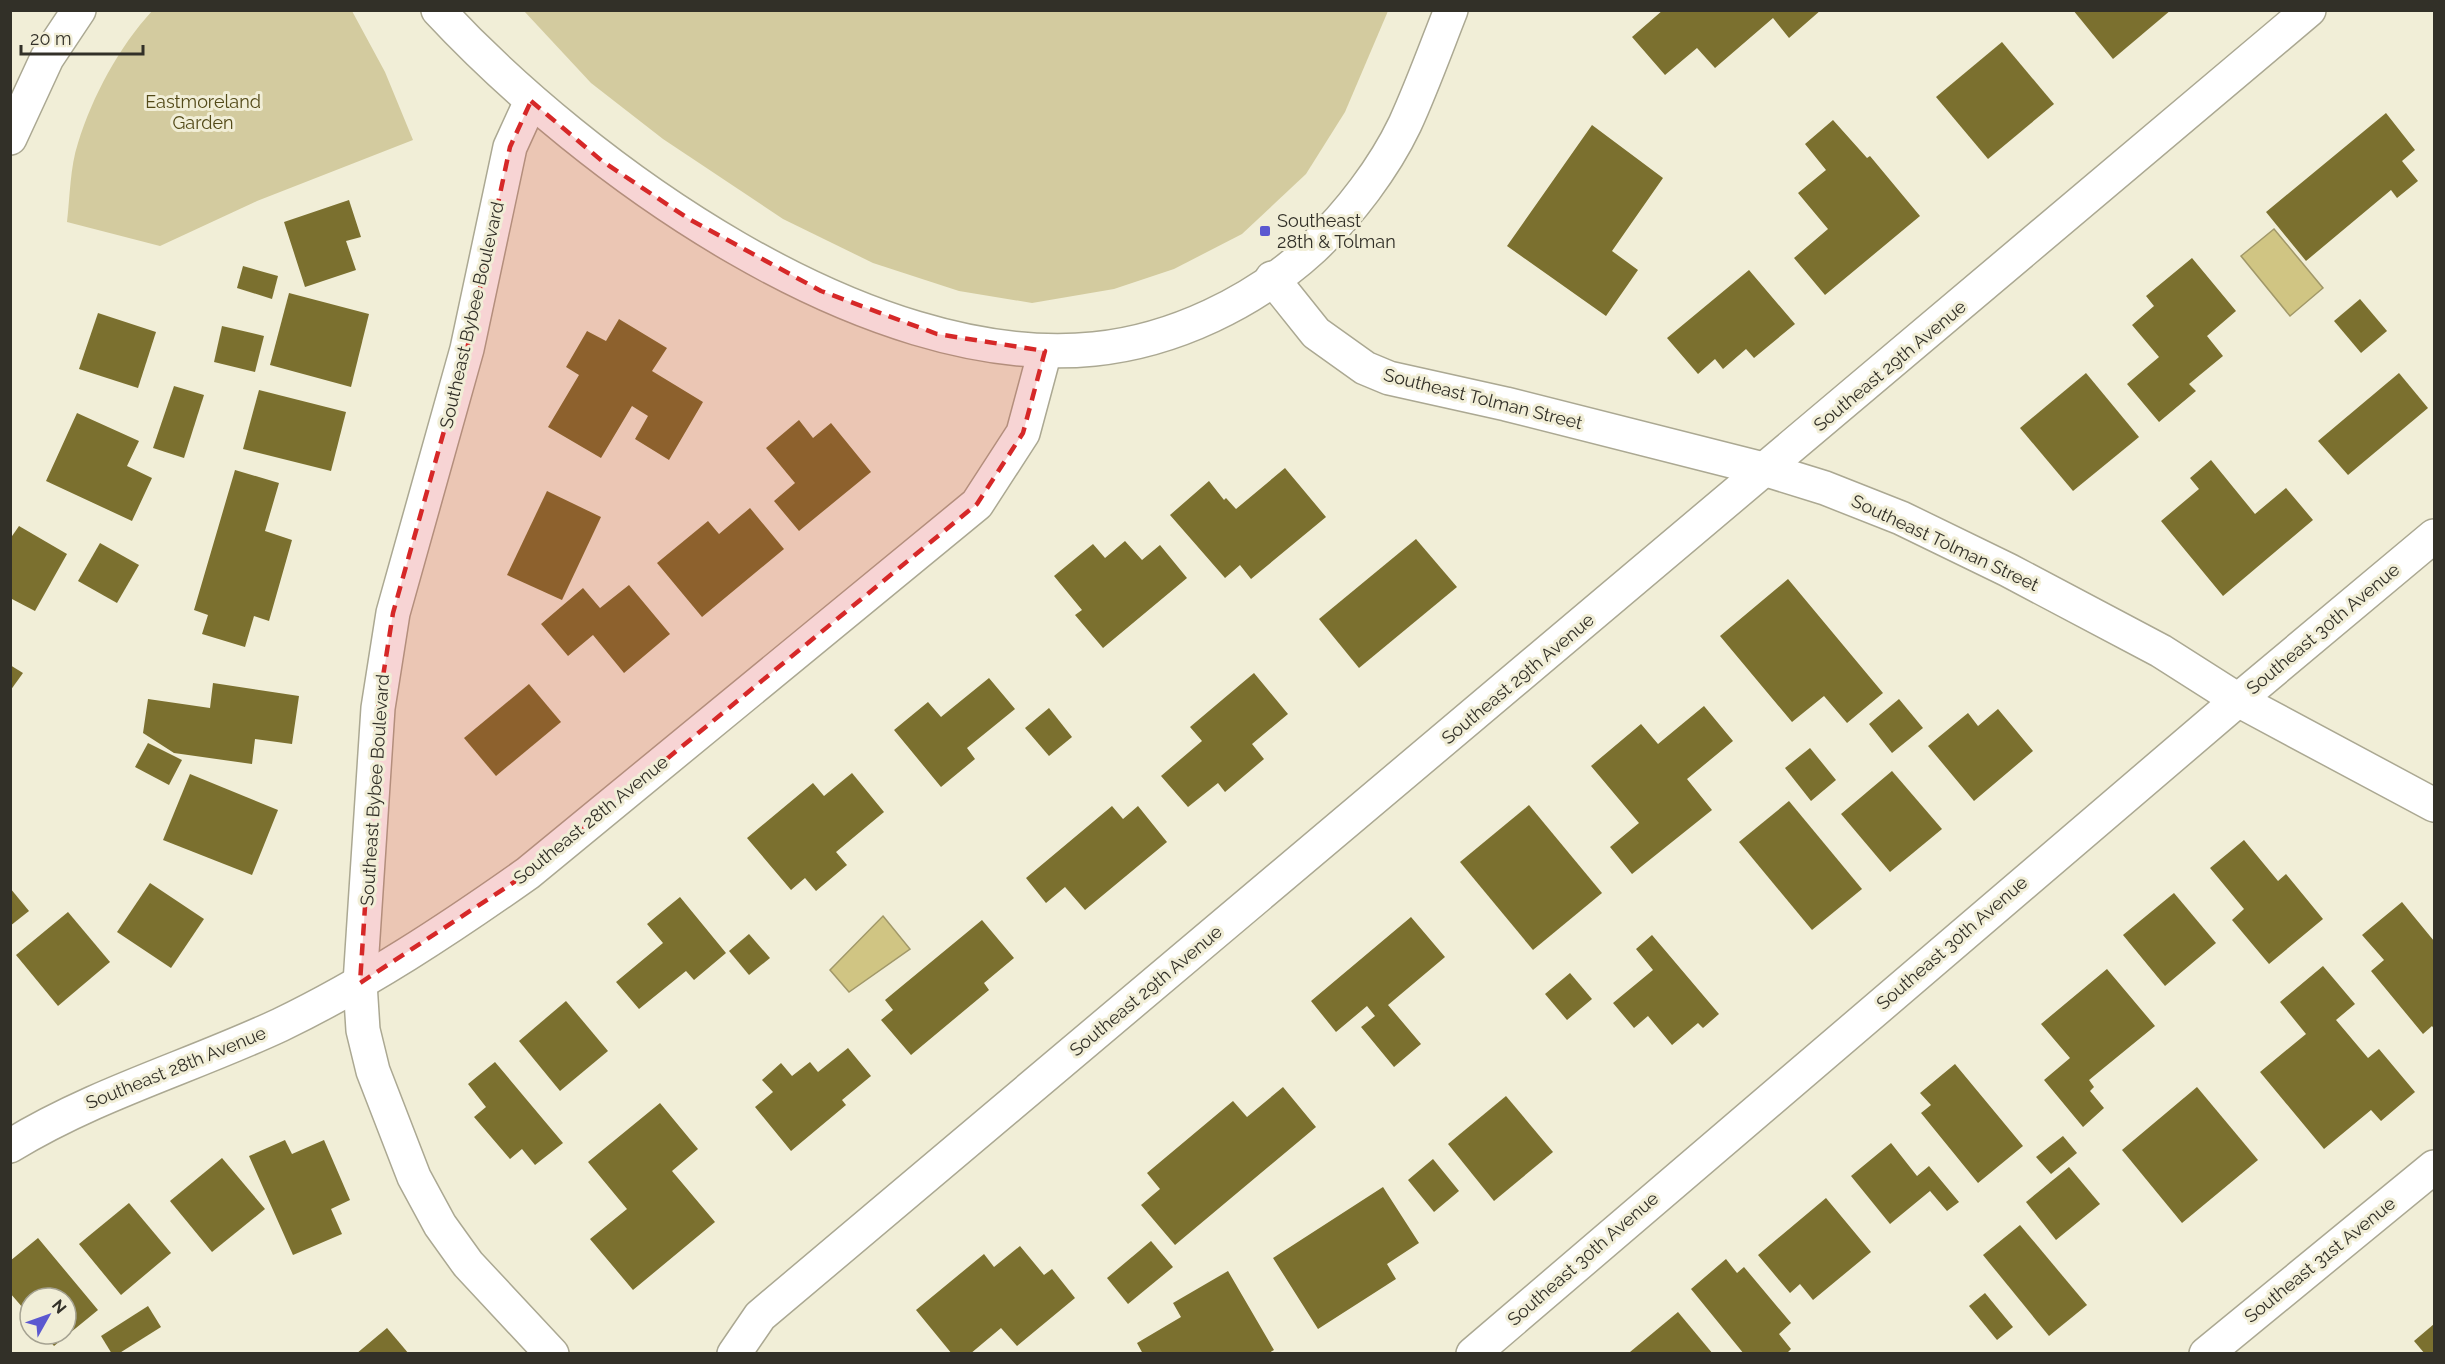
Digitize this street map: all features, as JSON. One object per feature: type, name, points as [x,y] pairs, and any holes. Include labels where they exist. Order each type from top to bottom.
[{"type":"street","points":[[10,138],[47,58],[79,10]]},
{"type":"street","points":[[438,10],[531,101],[602,161],[745,253],[821,291],[897,322],[937,334],[993,346],[1045,351],[1093,350],[1139,343],[1194,324],[1238,301],[1313,247],[1355,200],[1383,161],[1404,125],[1451,10]]},
{"type":"street","name":"Southeast 29th Avenue","points":[[734,1353],[760,1316],[1767,470],[2310,10]]},
{"type":"street","name":"Southeast Bybee Boulevard","points":[[531,101],[510,147],[467,349],[393,613],[378,708],[360,983],[363,1030],[373,1071],[391,1124],[419,1186],[440,1225],[468,1264],[552,1353]]},
{"type":"street","name":"Southeast Tolman Street","points":[[1272,278],[1304,319],[1324,339],[1365,368],[1389,378],[1506,404],[1767,470],[1825,488],[1901,518],[1997,565],[2161,651],[2238,700],[2434,806]]},
{"type":"street","name":"Southeast 28th Avenue","points":[[10,1146],[84,1106],[231,1047],[360,983],[478,908],[528,873],[977,504],[1023,434],[1045,351]]},
{"type":"street","name":"Southeast 30th Avenue","points":[[1473,1353],[2238,700],[2434,536]]},
{"type":"street","name":"Southeast 31st Avenue","points":[[2206,1353],[2434,1167]]},
{"type":"highlighted area","points":[[531,101],[602,161],[689,219],[821,291],[937,334],[1045,351],[1023,433],[977,504],[528,873],[360,983],[378,708],[393,613],[467,349],[510,147]]},
{"type":"green space","name":"Eastmoreland Garden","points":[[152,11],[352,11],[385,72],[413,140],[257,201],[160,246],[67,222],[75,152],[91,107],[118,56]]},
{"type":"green space","points":[[524,11],[1388,11],[1345,112],[1306,174],[1242,234],[1174,269],[1114,289],[1032,303],[959,291],[873,263],[783,219],[663,139],[591,83]]},
{"type":"shaded area","points":[[2274,229],[2323,288],[2290,316],[2241,256]]},
{"type":"shaded area","points":[[883,916],[910,949],[849,992],[830,970]]},
{"type":"building","points":[[1663,10],[1821,10],[1789,38],[1773,18],[1715,68],[1697,48],[1665,75],[1632,37]]},
{"type":"building","points":[[2073,10],[2171,10],[2113,59]]},
{"type":"building","points":[[2002,42],[2054,104],[1988,159],[1936,97]]},
{"type":"building","points":[[2386,113],[2415,150],[2402,161],[2418,181],[2397,198],[2391,190],[2306,261],[2266,212]]},
{"type":"building","points":[[1833,120],[1867,158],[1870,156],[1920,216],[1825,295],[1794,258],[1828,229],[1798,193],[1826,170],[1805,144]]},
{"type":"building","points":[[1592,125],[1663,178],[1612,251],[1638,270],[1606,316],[1507,246]]},
{"type":"building","points":[[349,200],[361,237],[346,241],[356,270],[305,287],[284,222]]},
{"type":"building","points":[[2192,258],[2236,311],[2207,336],[2223,356],[2189,384],[2196,391],[2159,422],[2127,384],[2159,357],[2132,325],[2154,306],[2146,296]]},
{"type":"building","points":[[243,266],[278,276],[272,299],[237,288]]},
{"type":"building","points":[[1749,270],[1795,324],[1754,358],[1746,349],[1723,369],[1715,359],[1698,374],[1667,338]]},
{"type":"building","points":[[289,293],[369,314],[351,387],[270,365]]},
{"type":"building","points":[[2360,299],[2387,331],[2361,353],[2334,321]]},
{"type":"building","points":[[98,313],[156,332],[138,388],[79,369]]},
{"type":"building","points":[[619,319],[667,348],[652,371],[703,402],[669,460],[635,439],[648,416],[632,406],[601,458],[548,427],[579,375],[566,367],[587,331],[606,341]]},
{"type":"building","points":[[222,326],[264,336],[255,372],[214,362]]},
{"type":"building","points":[[2086,373],[2139,437],[2073,491],[2020,428]]},
{"type":"building","points":[[2399,373],[2428,408],[2348,475],[2318,441]]},
{"type":"building","points":[[174,386],[204,395],[184,458],[153,448]]},
{"type":"building","points":[[259,390],[346,412],[331,471],[243,449]]},
{"type":"building","points":[[77,413],[139,441],[127,466],[152,478],[132,521],[46,481]]},
{"type":"building","points":[[799,420],[813,438],[831,423],[871,472],[799,531],[774,501],[795,483],[766,448]]},
{"type":"building","points":[[2211,460],[2255,514],[2286,488],[2313,520],[2223,596],[2161,521],[2199,489],[2190,478]]},
{"type":"building","points":[[1285,468],[1326,517],[1251,579],[1240,565],[1225,578],[1170,515],[1209,481],[1224,500],[1226,498],[1236,509]]},
{"type":"building","points":[[235,470],[279,483],[265,531],[292,540],[269,621],[254,616],[245,647],[202,634],[208,615],[194,610]]},
{"type":"building","points":[[547,491],[601,517],[562,600],[507,575]]},
{"type":"building","points":[[750,508],[784,549],[702,617],[657,563],[708,521],[719,534]]},
{"type":"building","points":[[19,526],[67,554],[35,611],[10,598],[10,539]]},
{"type":"building","points":[[1416,539],[1457,587],[1359,668],[1319,619]]},
{"type":"building","points":[[1125,541],[1142,560],[1160,545],[1187,578],[1103,648],[1075,615],[1082,610],[1054,576],[1093,544],[1105,558]]},
{"type":"building","points":[[100,543],[139,565],[117,603],[78,581]]},
{"type":"building","points":[[1788,579],[1883,693],[1847,723],[1824,696],[1792,722],[1720,636]]},
{"type":"building","points":[[629,585],[670,634],[624,673],[593,635],[568,656],[541,624],[583,588],[600,608]]},
{"type":"building","points":[[10,665],[23,673],[10,691]]},
{"type":"building","points":[[1254,673],[1288,714],[1252,744],[1264,759],[1225,792],[1218,783],[1188,807],[1161,776],[1202,741],[1190,727]]},
{"type":"building","points":[[989,678],[1015,709],[967,748],[975,759],[941,787],[894,730],[928,702],[941,717]]},
{"type":"building","points":[[213,683],[299,696],[292,744],[255,739],[252,764],[174,753],[143,733],[148,699],[210,708]]},
{"type":"building","points":[[529,684],[561,722],[496,776],[464,738]]},
{"type":"building","points":[[1899,699],[1923,728],[1892,753],[1869,724]]},
{"type":"building","points":[[1704,706],[1733,741],[1687,779],[1712,810],[1632,874],[1610,847],[1639,823],[1591,766],[1641,724],[1658,744]]},
{"type":"building","points":[[1049,708],[1072,737],[1049,756],[1025,728]]},
{"type":"building","points":[[1998,709],[2033,751],[1974,801],[1928,746],[1968,713],[1978,726]]},
{"type":"building","points":[[148,743],[182,760],[169,785],[135,767]]},
{"type":"building","points":[[1810,748],[1836,780],[1811,801],[1785,768]]},
{"type":"building","points":[[1892,771],[1942,829],[1890,872],[1841,814]]},
{"type":"building","points":[[852,773],[884,812],[836,852],[847,865],[816,891],[805,878],[791,890],[747,838],[813,783],[824,796]]},
{"type":"building","points":[[190,774],[278,810],[252,875],[163,840]]},
{"type":"building","points":[[1789,801],[1862,889],[1812,930],[1739,842]]},
{"type":"building","points":[[1529,805],[1602,893],[1533,950],[1460,862]]},
{"type":"building","points":[[1112,806],[1123,819],[1138,806],[1167,842],[1085,910],[1065,887],[1046,903],[1026,878]]},
{"type":"building","points":[[2244,840],[2278,881],[2286,874],[2323,919],[2269,964],[2232,920],[2244,909],[2210,868]]},
{"type":"building","points":[[150,883],[204,919],[171,968],[117,932]]},
{"type":"building","points":[[10,888],[29,911],[10,926]]},
{"type":"building","points":[[2174,893],[2216,943],[2165,986],[2123,935]]},
{"type":"building","points":[[680,897],[726,953],[694,980],[686,971],[639,1009],[616,982],[663,943],[647,924]]},
{"type":"building","points":[[2402,902],[2434,941],[2434,1029],[2432,1026],[2423,1034],[2371,971],[2384,960],[2362,935]]},
{"type":"building","points":[[68,912],[110,962],[58,1006],[16,955]]},
{"type":"building","points":[[1411,917],[1445,957],[1388,1005],[1421,1044],[1394,1067],[1361,1027],[1375,1016],[1367,1006],[1336,1032],[1311,1001]]},
{"type":"building","points":[[982,920],[1014,958],[984,983],[989,990],[911,1055],[881,1020],[893,1010],[885,1000]]},
{"type":"building","points":[[749,934],[770,958],[749,975],[729,951]]},
{"type":"building","points":[[1652,935],[1719,1014],[1703,1028],[1698,1023],[1672,1045],[1648,1016],[1634,1028],[1613,1003],[1653,970],[1636,949]]},
{"type":"building","points":[[2323,966],[2355,1004],[2336,1020],[2368,1058],[2379,1049],[2415,1092],[2381,1121],[2371,1110],[2324,1149],[2260,1072],[2306,1034],[2280,1002]]},
{"type":"building","points":[[2107,969],[2155,1026],[2089,1080],[2094,1087],[2090,1091],[2104,1108],[2083,1127],[2044,1080],[2070,1058],[2041,1024]]},
{"type":"building","points":[[1570,973],[1592,999],[1567,1020],[1545,994]]},
{"type":"building","points":[[566,1001],[608,1051],[560,1091],[519,1041]]},
{"type":"building","points":[[848,1048],[871,1076],[842,1100],[846,1105],[791,1151],[755,1107],[773,1092],[762,1080],[781,1063],[792,1076],[810,1062],[818,1072]]},
{"type":"building","points":[[495,1062],[563,1143],[535,1165],[522,1149],[510,1159],[474,1117],[486,1107],[468,1084]]},
{"type":"building","points":[[1955,1064],[2023,1146],[1978,1183],[1921,1113],[1931,1105],[1920,1093]]},
{"type":"building","points":[[1283,1087],[1316,1127],[1175,1245],[1141,1205],[1160,1189],[1147,1173],[1233,1101],[1247,1117]]},
{"type":"building","points":[[2197,1087],[2258,1160],[2182,1223],[2122,1150]]},
{"type":"building","points":[[1506,1096],[1553,1152],[1494,1201],[1448,1144]]},
{"type":"building","points":[[660,1103],[698,1149],[672,1171],[715,1222],[633,1290],[590,1239],[627,1209],[588,1162]]},
{"type":"building","points":[[2063,1136],[2077,1153],[2051,1174],[2036,1157]]},
{"type":"building","points":[[285,1140],[292,1154],[324,1140],[350,1200],[331,1209],[342,1234],[293,1255],[249,1156]]},
{"type":"building","points":[[1891,1143],[1917,1176],[1929,1166],[1959,1202],[1947,1211],[1930,1191],[1890,1224],[1851,1176]]},
{"type":"building","points":[[222,1158],[265,1209],[212,1252],[170,1201]]},
{"type":"building","points":[[1433,1159],[1459,1191],[1434,1212],[1408,1180]]},
{"type":"building","points":[[2069,1167],[2100,1204],[2056,1240],[2026,1202]]},
{"type":"building","points":[[1383,1187],[1419,1243],[1387,1264],[1396,1279],[1318,1329],[1273,1258]]},
{"type":"building","points":[[1826,1198],[1871,1252],[1813,1300],[1800,1284],[1790,1293],[1758,1255]]},
{"type":"building","points":[[129,1203],[171,1253],[121,1295],[79,1244]]},
{"type":"building","points":[[2020,1225],[2087,1305],[2049,1336],[1983,1255]]},
{"type":"building","points":[[38,1238],[78,1286],[18,1286],[18,1302],[10,1293],[10,1261]]},
{"type":"building","points":[[1151,1241],[1173,1267],[1128,1304],[1107,1278]]},
{"type":"building","points":[[1020,1246],[1044,1275],[1052,1269],[1075,1298],[1017,1346],[1001,1328],[970,1354],[952,1354],[916,1310],[984,1254],[994,1267]]},
{"type":"building","points":[[1726,1259],[1737,1273],[1744,1267],[1791,1323],[1779,1334],[1791,1349],[1786,1354],[1744,1354],[1691,1289]]},
{"type":"building","points":[[1228,1271],[1274,1350],[1267,1354],[1143,1354],[1137,1343],[1181,1317],[1173,1303]]},
{"type":"building","points":[[78,1286],[98,1310],[78,1326]]},
{"type":"building","points":[[1985,1293],[2013,1327],[1997,1340],[1969,1306]]},
{"type":"building","points":[[148,1306],[161,1327],[118,1354],[112,1354],[101,1336]]},
{"type":"building","points":[[1678,1312],[1713,1354],[1631,1354],[1630,1352]]},
{"type":"building","points":[[2434,1324],[2434,1354],[2425,1354],[2414,1341]]},
{"type":"building","points":[[387,1328],[409,1354],[356,1354]]},
{"type":"place","name":"Southeast 28th & Tolman","points":[[1265,231]]}]
